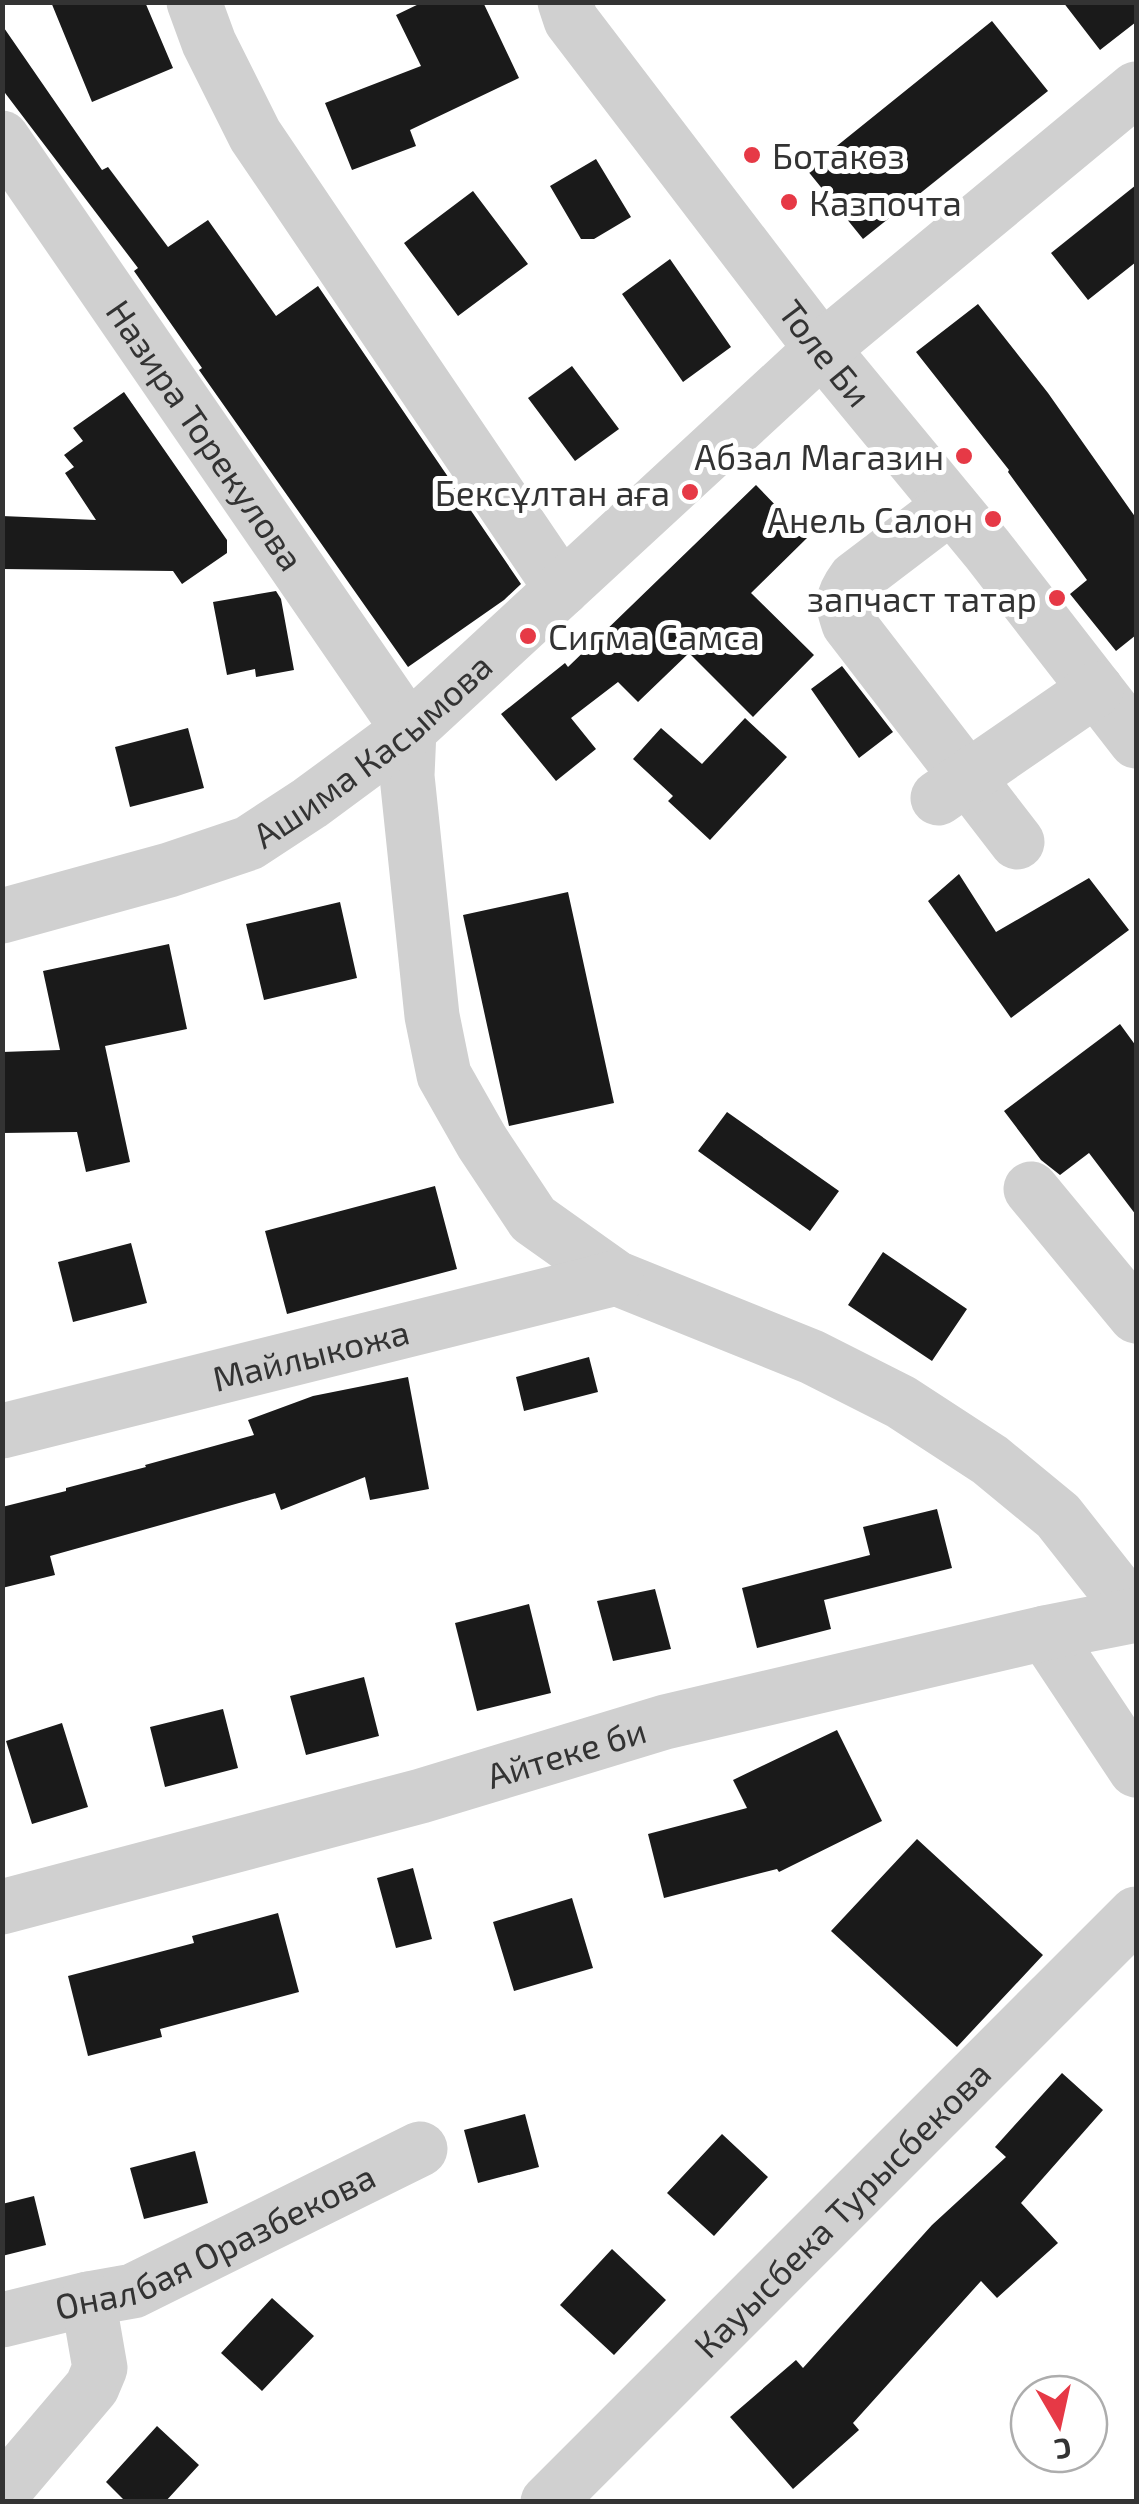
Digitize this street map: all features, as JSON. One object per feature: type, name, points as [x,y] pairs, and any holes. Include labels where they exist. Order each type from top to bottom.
[{"type":"street","points":[[194,2],[209,43],[255,135],[562,589]]},
{"type":"street","name":"Толе Би","points":[[565,2],[571,20],[822,349],[1136,741]]},
{"type":"street","name":"Ашима Касымова","points":[[2,916],[169,870],[249,843],[310,803],[409,730],[822,349],[1136,89]]},
{"type":"street","name":"Назира Торекулова","points":[[2,138],[409,730]]},
{"type":"street","points":[[951,506],[855,580],[842,603],[849,624],[951,788],[1017,842]]},
{"type":"street","points":[[951,788],[1096,689]]},
{"type":"street","points":[[409,730],[407,776],[416,868],[432,1016],[444,1075],[533,1219],[616,1278],[812,1357],[901,1402],[990,1460],[1058,1516],[1136,1615]]},
{"type":"street","points":[[1031,1189],[1136,1316]]},
{"type":"street","name":"Майлыкожа","points":[[2,1430],[616,1278]]},
{"type":"street","name":"Айтеке би","points":[[2,1907],[421,1796],[665,1722],[1136,1615]]},
{"type":"street","points":[[1045,1633],[1136,1770]]},
{"type":"street","name":"Кауысбека Турысбекова","points":[[548,2502],[1136,1914]]},
{"type":"street","name":"Оналбая Оразбекова","points":[[2,2320],[133,2291],[420,2150]]},
{"type":"street","points":[[2,2493],[92,2386],[100,2368],[88,2299]]},
{"type":"building","points":[[51,2],[145,2],[173,68],[92,102]]},
{"type":"building","points":[[423,2],[483,2],[519,78],[410,130],[416,146],[352,170],[325,103],[421,66],[396,15]]},
{"type":"building","points":[[1063,2],[1136,2],[1136,22],[1100,50]]},
{"type":"building","points":[[992,21],[1048,91],[863,239],[807,170]]},
{"type":"building","points":[[2,25],[102,170],[108,167],[168,247],[208,220],[276,316],[318,286],[521,584],[504,600],[408,667],[199,370],[202,368],[134,271],[138,268],[2,89]]},
{"type":"building","points":[[596,159],[631,217],[594,239],[581,239],[550,186]]},
{"type":"building","points":[[1136,185],[1136,262],[1088,300],[1051,253]]},
{"type":"building","points":[[473,191],[528,264],[458,316],[404,243]]},
{"type":"building","points":[[670,259],[731,347],[683,382],[622,294]]},
{"type":"building","points":[[978,304],[1048,393],[1136,518],[1136,635],[1116,651],[1070,594],[1087,580],[1009,470],[916,352]]},
{"type":"building","points":[[572,366],[619,429],[575,461],[528,398]]},
{"type":"building","points":[[124,392],[227,540],[227,553],[182,584],[173,571],[2,569],[2,516],[96,520],[65,473],[74,467],[64,455],[83,441],[73,428]]},
{"type":"building","points":[[756,485],[807,538],[751,593],[814,655],[753,717],[689,653],[638,702],[618,682],[571,718],[596,749],[556,781],[501,714],[565,663],[568,667]]},
{"type":"building","points":[[276,591],[281,599],[294,670],[256,677],[255,669],[227,675],[213,602]]},
{"type":"building","points":[[842,666],[893,732],[859,758],[811,689]]},
{"type":"building","points":[[745,718],[787,757],[710,840],[668,801],[673,796],[633,759],[661,728],[702,764]]},
{"type":"building","points":[[188,728],[204,788],[130,807],[115,747]]},
{"type":"building","points":[[959,874],[996,932],[1089,878],[1129,930],[1011,1018],[928,901]]},
{"type":"building","points":[[568,892],[614,1103],[509,1126],[463,915]]},
{"type":"building","points":[[340,902],[357,978],[264,1000],[246,924]]},
{"type":"building","points":[[169,944],[187,1029],[105,1046],[130,1162],[86,1172],[77,1132],[2,1133],[2,1052],[60,1050],[43,971]]},
{"type":"building","points":[[1120,1024],[1136,1046],[1136,1215],[1089,1153],[1060,1175],[1041,1160],[1004,1111]]},
{"type":"building","points":[[727,1112],[839,1191],[810,1231],[698,1151]]},
{"type":"building","points":[[435,1186],[457,1269],[287,1314],[265,1231]]},
{"type":"building","points":[[131,1243],[147,1303],[73,1322],[58,1262]]},
{"type":"building","points":[[883,1252],[967,1309],[932,1361],[848,1305]]},
{"type":"building","points":[[589,1357],[598,1392],[524,1411],[516,1377]]},
{"type":"building","points":[[408,1377],[429,1489],[370,1500],[365,1477],[281,1510],[275,1493],[50,1556],[55,1575],[2,1588],[2,1507],[254,1435],[248,1420],[313,1396]]},
{"type":"building","points":[[937,1509],[952,1568],[824,1600],[831,1629],[757,1648],[742,1588],[870,1555],[863,1527]]},
{"type":"building","points":[[655,1589],[671,1649],[613,1661],[597,1601]]},
{"type":"building","points":[[529,1604],[551,1693],[477,1711],[455,1623]]},
{"type":"building","points":[[364,1677],[379,1736],[306,1755],[290,1696]]},
{"type":"building","points":[[223,1709],[238,1768],[165,1787],[150,1727]]},
{"type":"building","points":[[62,1723],[88,1807],[32,1824],[6,1741]]},
{"type":"building","points":[[837,1730],[882,1821],[779,1872],[777,1869],[664,1898],[648,1834],[747,1808],[733,1780]]},
{"type":"building","points":[[917,1839],[1043,1955],[957,2047],[831,1931]]},
{"type":"building","points":[[413,1868],[432,1939],[396,1948],[377,1878]]},
{"type":"building","points":[[572,1898],[593,1968],[514,1991],[493,1922]]},
{"type":"building","points":[[278,1913],[299,1992],[160,2029],[162,2037],[88,2056],[68,1976],[194,1943],[192,1936]]},
{"type":"building","points":[[1062,2073],[1103,2110],[1021,2203],[1058,2243],[997,2298],[981,2281],[853,2423],[859,2430],[793,2489],[730,2417],[796,2360],[803,2368],[932,2225],[1006,2157],[995,2147]]},
{"type":"building","points":[[525,2114],[539,2167],[478,2183],[464,2130]]},
{"type":"building","points":[[722,2134],[768,2177],[714,2236],[667,2193]]},
{"type":"building","points":[[195,2151],[208,2203],[144,2219],[130,2168]]},
{"type":"building","points":[[34,2196],[46,2245],[2,2256],[2,2204]]},
{"type":"building","points":[[612,2249],[666,2300],[614,2355],[560,2305]]},
{"type":"building","points":[[272,2298],[314,2336],[262,2391],[221,2353]]},
{"type":"building","points":[[157,2426],[199,2465],[165,2502],[126,2502],[106,2482]]},
{"type":"place","name":"Ботакөз","points":[[752,155]]},
{"type":"place","name":"Казпочта","points":[[789,202]]},
{"type":"place","name":"Абзал Магазин","points":[[964,456]]},
{"type":"place","name":"Бексұлтан аға","points":[[690,492]]},
{"type":"place","name":"Анель Салон","points":[[993,519]]},
{"type":"place","name":"запчаст татар","points":[[1057,598]]},
{"type":"place","name":"Сигма Самса","points":[[528,636]]}]
